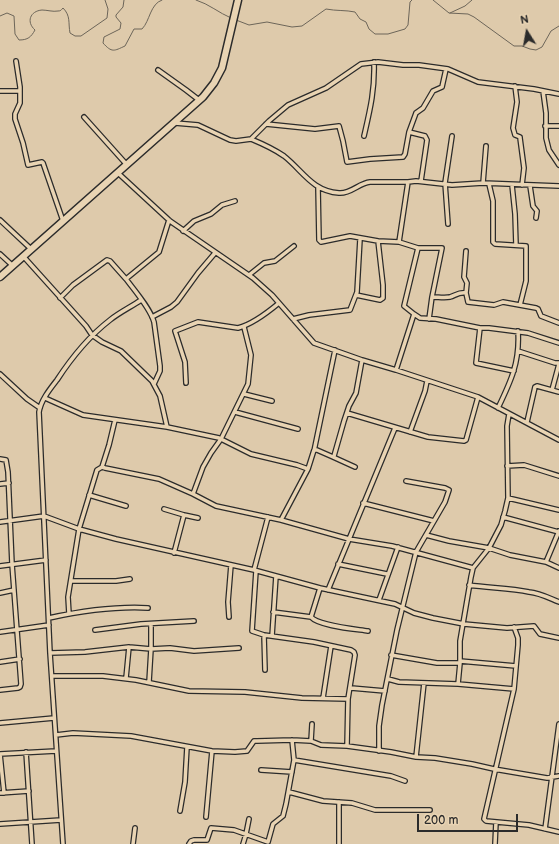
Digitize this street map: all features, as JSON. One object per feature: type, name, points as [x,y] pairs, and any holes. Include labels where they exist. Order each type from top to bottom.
[{"type":"main road","points":[[0,277],[174,123],[199,100],[214,83],[222,68],[238,0]]},
{"type":"street","points":[[16,61],[20,91],[20,105],[15,114],[15,118],[28,165],[43,163],[63,221]]},
{"type":"street","points":[[364,136],[373,100],[374,62]]},
{"type":"street","points":[[251,139],[288,105],[326,88],[361,64],[374,62],[383,62],[403,66],[419,65],[446,69],[478,82],[515,86],[559,94]]},
{"type":"street","points":[[266,124],[315,129],[339,126],[344,141],[346,161],[349,162],[375,158],[403,157],[405,154],[409,132],[416,113],[424,108],[433,91],[443,86],[446,69]]},
{"type":"street","points":[[158,70],[199,100]]},
{"type":"street","points":[[515,86],[517,102],[513,128],[515,135],[520,137],[524,168],[522,185]]},
{"type":"street","points":[[0,91],[20,91]]},
{"type":"street","points":[[543,91],[546,112],[545,126],[547,143],[559,166]]},
{"type":"street","points":[[84,117],[127,165]]},
{"type":"street","points":[[174,123],[198,125],[230,140],[236,141],[251,139],[285,157],[318,187],[324,190],[345,192],[367,182],[421,181],[452,185],[483,183],[559,186]]},
{"type":"street","points":[[545,126],[559,126]]},
{"type":"street","points":[[409,132],[425,136],[427,138],[421,181]]},
{"type":"street","points":[[448,224],[445,183],[452,136]]},
{"type":"street","points":[[483,183],[486,146]]},
{"type":"street","points":[[118,173],[169,220],[249,276],[272,295],[314,343],[478,397],[559,440]]},
{"type":"street","points":[[399,242],[408,182]]},
{"type":"street","points":[[489,184],[493,201],[493,242],[495,244],[526,246],[526,281],[520,305]]},
{"type":"street","points":[[512,185],[516,214],[516,245]]},
{"type":"street","points":[[530,186],[533,206],[537,211],[536,218]]},
{"type":"street","points":[[318,187],[321,242],[350,236],[360,239],[399,242],[418,248],[442,248],[429,319]]},
{"type":"street","points":[[183,230],[194,221],[211,214],[222,205],[235,201]]},
{"type":"street","points":[[0,220],[31,249]]},
{"type":"street","points":[[126,280],[159,252],[169,220]]},
{"type":"street","points":[[293,319],[309,315],[349,311],[351,309],[356,295],[360,239]]},
{"type":"street","points":[[356,295],[380,300],[383,298],[378,241]]},
{"type":"street","points":[[249,276],[264,262],[275,261],[294,246]]},
{"type":"street","points":[[418,248],[404,306],[414,314],[420,318],[480,328],[518,331],[533,334],[559,343]]},
{"type":"street","points":[[466,251],[464,277],[467,283],[467,302],[494,305],[503,302],[536,308],[541,316],[559,323]]},
{"type":"street","points":[[152,317],[173,306],[177,302],[198,273],[216,253]]},
{"type":"street","points":[[0,254],[13,266]]},
{"type":"street","points":[[23,256],[86,326],[92,335],[102,342],[121,351],[154,384],[160,396],[166,427]]},
{"type":"street","points":[[60,298],[73,285],[107,260],[110,261],[126,280],[152,317],[156,330],[160,366],[160,371],[154,384]]},
{"type":"street","points":[[432,297],[450,297],[456,293],[466,293]]},
{"type":"street","points":[[63,844],[50,653],[40,438],[40,408],[45,398],[76,353],[92,335],[110,320],[141,300]]},
{"type":"street","points":[[186,383],[185,362],[175,331],[198,322],[234,329],[244,327],[266,314],[279,303]]},
{"type":"street","points":[[396,370],[414,314]]},
{"type":"street","points":[[193,494],[203,467],[211,453],[222,440],[249,380],[252,355],[244,327]]},
{"type":"street","points":[[480,328],[476,363],[514,371]]},
{"type":"street","points":[[498,408],[514,371],[518,351],[518,331]]},
{"type":"street","points":[[282,520],[308,469],[314,451],[335,350]]},
{"type":"street","points":[[518,351],[559,364],[552,390]]},
{"type":"street","points":[[333,457],[346,413],[356,393],[362,360]]},
{"type":"street","points":[[0,374],[27,399],[40,408]]},
{"type":"street","points":[[410,432],[425,391],[427,381]]},
{"type":"street","points":[[527,422],[535,387],[537,386],[559,392]]},
{"type":"street","points":[[244,394],[272,401]]},
{"type":"street","points":[[346,413],[428,437],[464,441],[466,440],[478,397]]},
{"type":"street","points":[[45,398],[77,413],[166,427],[222,440],[252,454],[308,469]]},
{"type":"street","points":[[235,412],[298,429]]},
{"type":"street","points":[[458,684],[460,641],[474,568],[489,548],[503,517],[508,498],[507,426],[509,414]]},
{"type":"street","points":[[69,614],[68,597],[78,529],[97,470],[102,467],[115,420]]},
{"type":"street","points":[[328,590],[363,502],[395,428]]},
{"type":"street","points":[[314,451],[317,450],[355,467]]},
{"type":"street","points":[[0,459],[6,460],[7,462],[12,564],[20,659],[20,687],[0,690]]},
{"type":"street","points":[[507,466],[524,465],[559,476]]},
{"type":"street","points":[[102,467],[142,474],[159,479],[216,506],[282,520],[349,539],[398,547],[474,568]]},
{"type":"street","points":[[379,751],[379,726],[391,655],[416,552],[445,502],[449,490],[406,481]]},
{"type":"street","points":[[0,484],[9,483]]},
{"type":"street","points":[[89,495],[126,506]]},
{"type":"street","points":[[508,498],[559,510]]},
{"type":"street","points":[[363,502],[434,521]]},
{"type":"street","points":[[164,509],[198,518]]},
{"type":"street","points":[[174,553],[184,515]]},
{"type":"street","points":[[0,522],[44,516],[78,529],[174,553],[231,565],[328,590],[378,600],[403,607],[424,616],[464,624],[507,628],[534,626],[540,634],[559,638]]},
{"type":"street","points":[[268,517],[255,571],[252,631],[264,635],[331,646],[354,652],[355,655],[351,688],[348,698],[347,746]]},
{"type":"street","points":[[503,517],[559,531],[546,562]]},
{"type":"street","points":[[426,534],[448,541],[489,548],[510,555],[546,562],[559,568]]},
{"type":"street","points":[[378,600],[398,547]]},
{"type":"street","points":[[0,566],[46,560]]},
{"type":"street","points":[[338,564],[387,574]]},
{"type":"street","points":[[229,617],[228,602],[231,565]]},
{"type":"street","points":[[272,636],[276,576]]},
{"type":"street","points":[[71,581],[116,581],[130,579]]},
{"type":"street","points":[[470,585],[494,589],[528,591],[559,602]]},
{"type":"street","points":[[311,618],[320,588]]},
{"type":"street","points":[[0,592],[14,590]]},
{"type":"street","points":[[49,618],[109,608],[148,608]]},
{"type":"street","points":[[273,612],[311,618],[314,621],[322,623],[368,631]]},
{"type":"street","points":[[95,630],[141,624],[151,625],[194,621]]},
{"type":"street","points":[[0,632],[49,625]]},
{"type":"street","points":[[149,682],[151,625]]},
{"type":"street","points":[[514,627],[518,638],[514,689],[483,817],[486,821],[529,825],[559,832]]},
{"type":"street","points":[[264,635],[265,670]]},
{"type":"street","points":[[323,698],[331,646]]},
{"type":"street","points":[[50,653],[85,652],[129,648],[170,648],[194,651],[239,648]]},
{"type":"street","points":[[126,678],[129,648]]},
{"type":"street","points":[[391,655],[436,663],[460,662],[516,666]]},
{"type":"street","points":[[0,662],[20,659]]},
{"type":"street","points":[[52,676],[93,675],[126,678],[189,691],[245,692],[302,698],[348,698]]},
{"type":"street","points":[[388,679],[399,682],[458,684],[514,689]]},
{"type":"street","points":[[416,757],[424,683]]},
{"type":"street","points":[[351,688],[385,691]]},
{"type":"street","points":[[0,723],[54,718]]},
{"type":"street","points":[[311,741],[312,724]]},
{"type":"street","points":[[545,829],[558,744],[559,724]]},
{"type":"street","points":[[56,735],[73,733],[131,736],[212,751],[244,752],[247,751],[254,741],[311,741],[321,745],[347,746],[416,757],[435,758],[547,778],[559,776]]},
{"type":"street","points":[[190,844],[191,841],[194,840],[207,840],[209,830],[211,828],[234,830],[268,843],[273,824],[283,816],[289,792],[294,760],[292,740]]},
{"type":"street","points":[[180,811],[185,782],[187,747]]},
{"type":"street","points":[[29,791],[2,793],[0,754],[56,751]]},
{"type":"street","points":[[206,817],[212,751]]},
{"type":"street","points":[[26,752],[32,844]]},
{"type":"street","points":[[294,760],[390,776],[405,781]]},
{"type":"street","points":[[261,770],[292,772]]},
{"type":"street","points":[[289,792],[323,801],[352,802],[375,810],[430,810]]},
{"type":"street","points":[[339,802],[339,844]]},
{"type":"street","points":[[243,844],[249,819]]},
{"type":"street","points":[[0,824],[61,820]]},
{"type":"street","points":[[495,844],[496,822]]},
{"type":"street","points":[[133,844],[135,828]]},
{"type":"waterway","points":[[0,16],[7,13],[14,16],[15,34],[19,40],[22,40],[29,38],[35,30],[32,27],[30,20],[35,12],[42,10],[59,11],[63,8],[68,17],[70,33],[75,36],[81,36],[107,18],[108,9],[105,0]]},
{"type":"waterway","points":[[124,0],[123,7],[116,15],[121,23],[120,29],[104,37],[103,43],[111,50],[116,50],[125,46],[134,29],[142,29],[145,26],[155,5],[162,0]]},
{"type":"waterway","points":[[196,0],[231,18]]},
{"type":"waterway","points":[[236,20],[249,25],[267,22],[292,27],[302,26],[326,9],[348,11],[355,12],[360,19],[366,22],[369,29],[375,34],[388,34],[405,29],[408,25],[410,2],[412,0]]},
{"type":"waterway","points":[[433,0],[449,13],[468,14],[474,17],[514,46],[522,46],[536,50],[542,47],[551,31],[559,26]]},
{"type":"waterway","points":[[450,13],[465,6],[472,0]]}]
